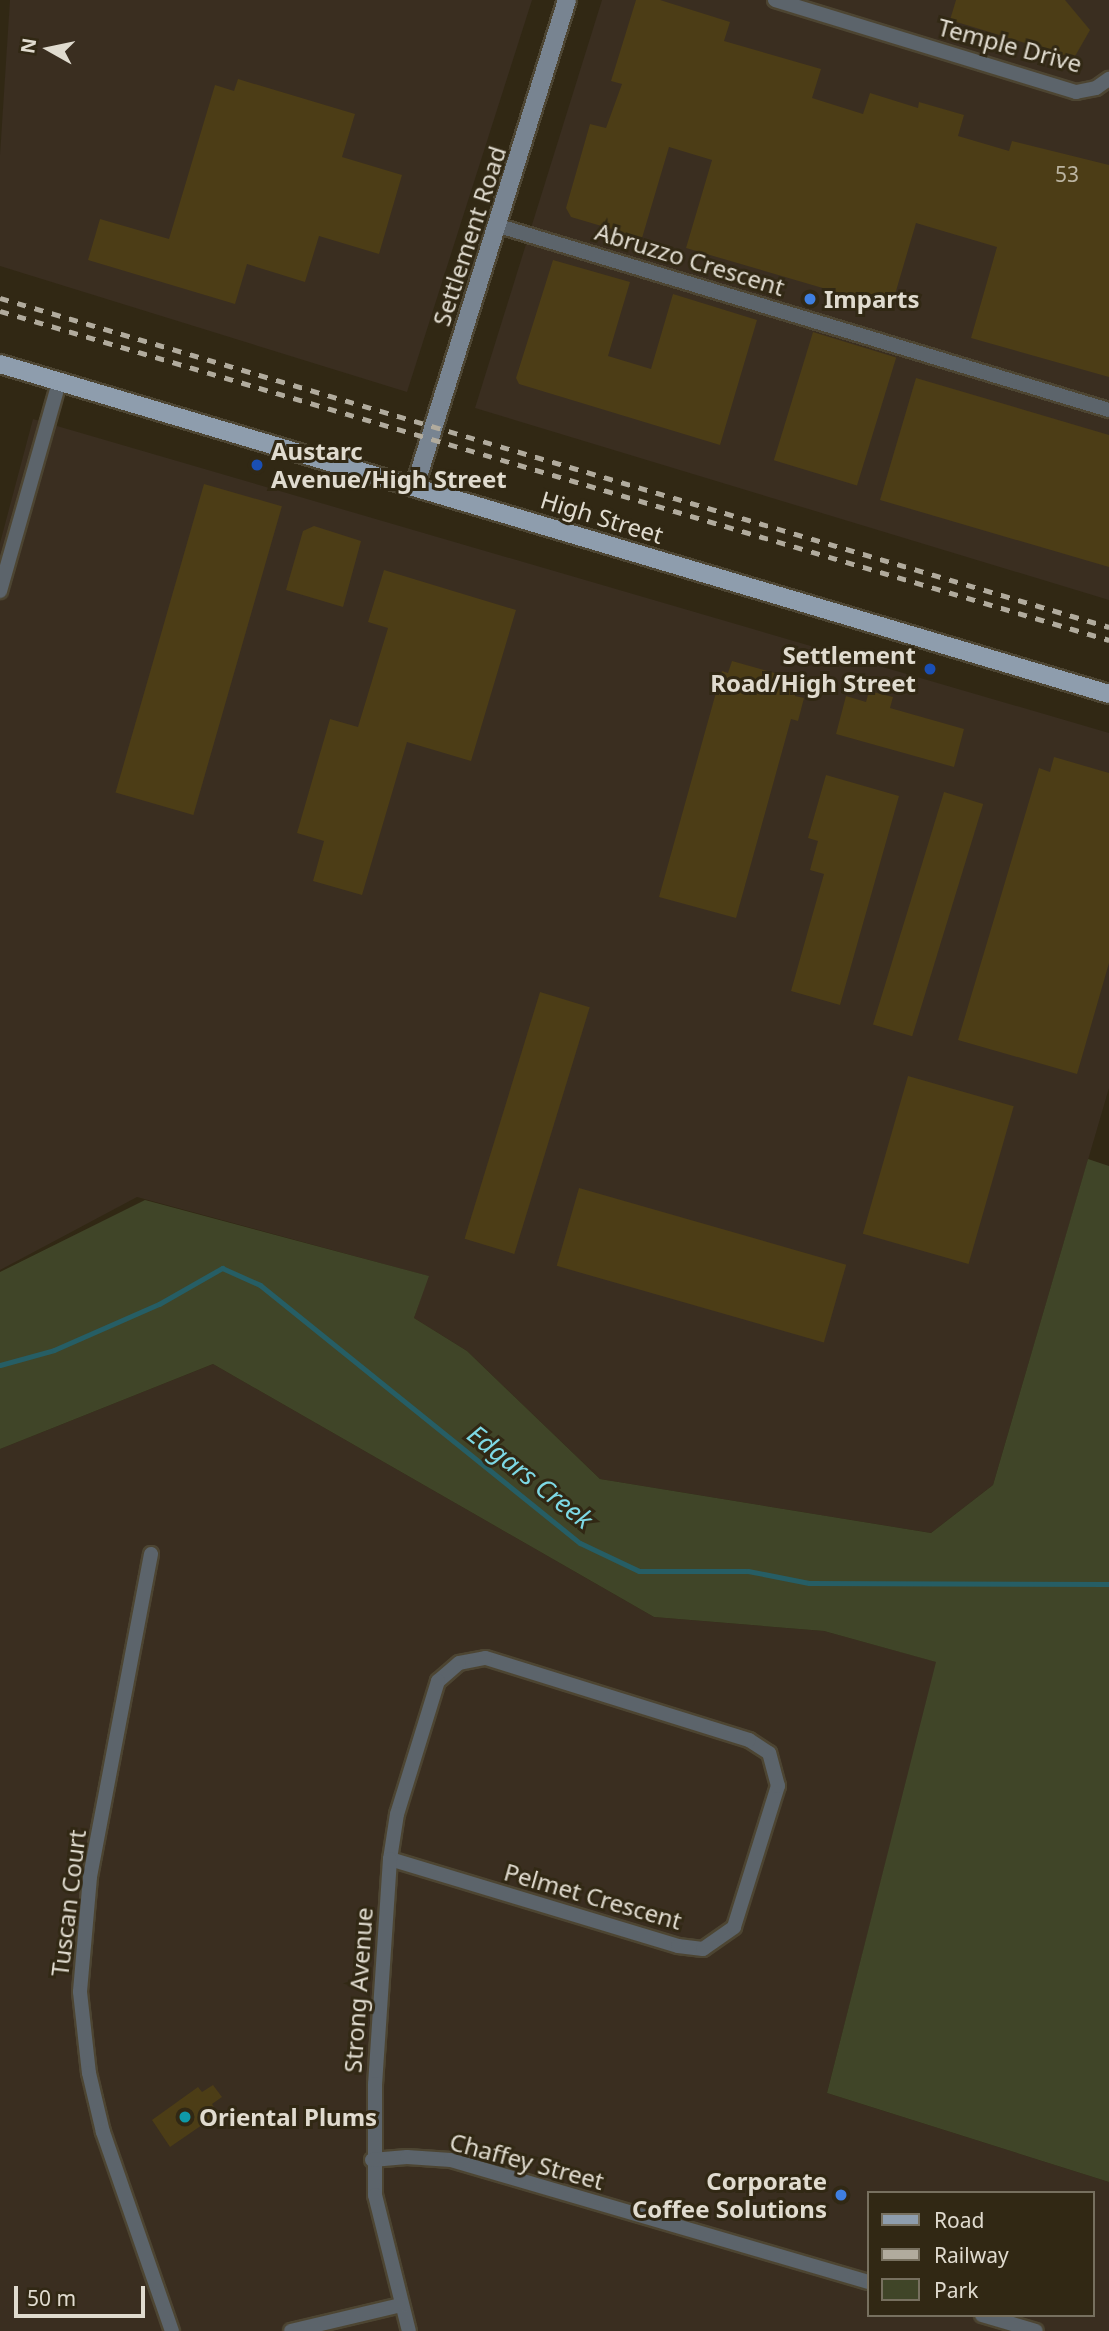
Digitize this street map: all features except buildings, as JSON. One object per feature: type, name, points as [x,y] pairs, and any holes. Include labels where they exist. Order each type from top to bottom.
[{"type":"main road","name":"Settlement Road","points":[[415,486],[568,0]]},
{"type":"main road","name":"High Street","points":[[0,364],[1109,694]]},
{"type":"street","name":"Temple Drive","points":[[775,0],[1076,92],[1096,88],[1109,79]]},
{"type":"street","name":"Abruzzo Crescent","points":[[499,226],[1109,410]]},
{"type":"street","points":[[0,591],[59,382]]},
{"type":"street","name":"Tuscan Court","points":[[151,1554],[90,1877],[80,1992],[89,2073],[103,2132],[172,2331]]},
{"type":"street","name":"Pelmet Crescent","points":[[390,1859],[678,1946],[703,1949],[734,1927],[778,1786],[769,1753],[749,1740],[485,1658],[459,1663]]},
{"type":"street","name":"Strong Avenue","points":[[409,2331],[401,2305],[372,2160],[390,1859],[397,1814],[438,1681],[459,1663]]},
{"type":"street","name":"Chaffey Street","points":[[372,2160],[407,2157],[451,2160],[867,2281]]},
{"type":"street","points":[[291,2331],[401,2305]]},
{"type":"street","points":[[989,2317],[1036,2331]]},
{"type":"shaded area","points":[[10,0],[532,0],[407,392],[0,266],[0,155]]},
{"type":"shaded area","points":[[602,0],[1109,0],[1109,600],[475,408]]},
{"type":"shaded area","points":[[33,419],[1109,733],[1109,1088],[993,1485],[931,1533],[600,1479],[467,1351],[414,1318],[428,1276],[137,1197],[0,1270],[0,543]]},
{"type":"shaded area","points":[[213,1364],[654,1617],[824,1631],[937,1662],[827,2093],[1109,2182],[1109,2331],[0,2331],[0,1449]]},
{"type":"green space","points":[[1088,1159],[1109,1166],[1109,2182],[827,2093],[936,1662],[824,1631],[654,1617],[213,1364],[0,1449],[0,1272],[145,1200],[429,1276],[414,1318],[467,1351],[600,1479],[931,1533],[993,1485]]},
{"type":"waterway","name":"Edgars Creek","points":[[0,1365],[54,1350],[159,1304],[222,1268],[260,1285],[580,1543],[639,1571],[748,1571],[809,1583],[1109,1584]]},
{"type":"railway","points":[[0,298],[1109,627]]},
{"type":"railway","points":[[0,311],[1109,640]]},
{"type":"place","name":"Imparts","points":[[810,299]]},
{"type":"place","name":"Austarc Avenue/High Street","points":[[257,465]]},
{"type":"place","name":"Settlement Road/High Street","points":[[930,669]]},
{"type":"place","name":"Oriental Plums","points":[[185,2117]]},
{"type":"place","name":"Corporate Coffee Solutions","points":[[841,2195]]}]
